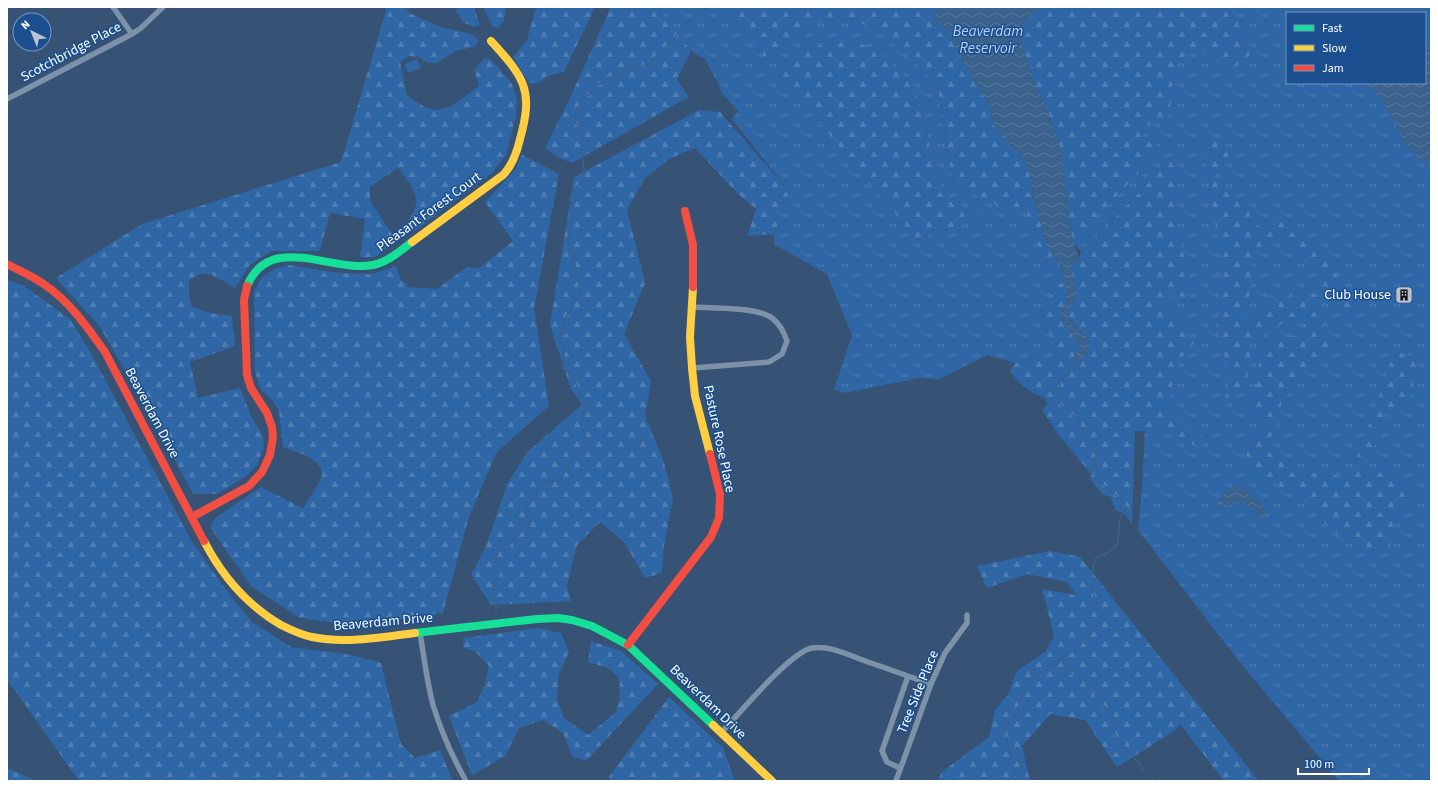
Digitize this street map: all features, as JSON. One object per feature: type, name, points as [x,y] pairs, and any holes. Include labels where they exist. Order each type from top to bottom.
[{"type":"street","points":[[113,7],[132,34]]},
{"type":"street","name":"Scotchbridge Place","points":[[7,99],[132,34],[141,28],[163,7]]},
{"type":"street","name":"Pleasant Forest Court","points":[[192,517],[255,481],[262,473],[269,460],[272,449],[269,418],[252,391],[247,371],[244,300],[246,288],[256,271],[263,265],[283,256],[352,266],[377,265],[400,251],[508,170],[514,159],[519,143],[526,112],[526,95],[514,67],[491,41]]},
{"type":"street","name":"Pasture Rose Place","points":[[628,645],[711,537],[719,518],[720,494],[695,396],[690,337],[694,277],[693,245],[686,211]]},
{"type":"street","name":"Beaverdam Drive","points":[[7,264],[36,278],[62,299],[84,322],[105,352],[217,563],[236,589],[254,608],[292,630],[309,637],[332,640],[359,640],[537,619],[558,618],[572,620],[592,626],[628,645],[772,781]]},
{"type":"street","points":[[692,307],[758,312],[772,317],[782,328],[787,341],[782,354],[769,362],[692,368]]},
{"type":"street","name":"Tree Side Place","points":[[896,781],[931,684],[945,653],[967,623],[967,615]]},
{"type":"street","points":[[420,633],[433,705],[455,760],[466,781]]},
{"type":"street","points":[[721,733],[786,665],[800,653],[812,648],[826,648],[931,684]]},
{"type":"street","points":[[900,768],[887,762],[882,751],[908,676]]},
{"type":"green space","points":[[387,7],[406,7],[409,13],[441,27],[471,34],[477,38],[478,43],[474,47],[455,51],[437,63],[428,63],[419,57],[409,56],[400,62],[407,95],[420,104],[431,109],[441,110],[447,108],[479,86],[474,69],[485,58],[491,59],[512,84],[517,100],[516,116],[506,155],[492,173],[414,231],[408,228],[408,224],[416,205],[415,193],[398,168],[370,187],[370,201],[397,241],[375,257],[360,257],[365,219],[330,213],[320,251],[271,251],[249,266],[235,288],[212,275],[207,274],[195,276],[189,281],[189,297],[192,307],[210,313],[232,316],[235,346],[190,362],[198,398],[240,388],[252,418],[263,436],[264,448],[257,465],[248,475],[217,494],[193,494],[147,408],[100,327],[56,278],[142,224],[341,162]]},
{"type":"green space","points":[[457,7],[474,7],[480,25],[475,27],[464,23],[456,11]]},
{"type":"green space","points":[[483,7],[504,7],[505,15],[499,28],[493,27]]},
{"type":"green space","points":[[595,7],[564,72],[548,76],[539,83],[529,83],[513,57],[527,40],[536,8]]},
{"type":"green space","points":[[611,7],[656,7],[691,51],[677,79],[689,97],[572,163],[558,157],[545,148],[569,100]]},
{"type":"green space","points":[[656,7],[726,7],[764,57],[822,21],[853,19],[883,35],[911,58],[937,84],[953,185],[994,203],[1002,213],[1021,206],[1035,228],[1039,256],[1044,263],[1053,255],[1064,272],[1065,279],[1041,305],[1042,324],[1051,335],[1051,345],[1058,356],[1055,359],[1033,359],[1015,363],[988,355],[939,379],[919,378],[845,393],[834,390],[852,335],[827,274],[775,245],[774,234],[789,191],[732,119],[738,111],[721,92],[719,85],[704,58],[698,56],[685,44]],"holes":[[[925,125],[938,182],[953,204],[983,217],[917,240]]]},
{"type":"green space","points":[[726,7],[941,7],[933,20],[947,29],[964,63],[991,108],[993,124],[1026,161],[1033,195],[1049,249],[1053,255],[1044,263],[1039,256],[1035,228],[1021,206],[1002,213],[994,203],[953,185],[937,84],[911,58],[883,35],[853,19],[822,21],[764,57]]},
{"type":"green space","points":[[1040,7],[1232,7],[1251,53],[1245,61],[1230,70],[1210,53],[1188,53],[1180,60],[1172,72],[1172,98],[1168,119],[1144,126],[1141,132],[1145,140],[1158,146],[1155,156],[1073,241],[1048,111],[1036,88],[1023,48],[1020,32],[1022,23]]},
{"type":"green space","points":[[1184,7],[1431,7],[1431,778],[1425,781],[1339,781],[1238,660],[1138,530],[1145,429],[1145,186],[1081,252],[1073,241],[1144,165],[1142,124]]},
{"type":"green space","points":[[1247,7],[1266,7],[1266,13],[1251,18],[1247,16]]},
{"type":"green space","points":[[854,40],[883,55],[913,84],[925,125],[938,182],[953,204],[983,217],[917,240],[776,70],[820,45]]},
{"type":"green space","points":[[417,59],[421,68],[408,73],[405,64]]},
{"type":"green space","points":[[699,110],[720,112],[789,191],[774,234],[747,236],[756,209],[738,194],[695,148],[671,158],[645,178],[627,210],[645,283],[624,334],[651,381],[645,416],[664,462],[673,499],[664,545],[662,573],[645,578],[624,542],[600,522],[577,545],[567,586],[571,601],[491,605],[471,575],[486,546],[507,484],[527,452],[582,405],[571,389],[550,325],[574,177]]},
{"type":"green space","points":[[1211,139],[1229,154],[1215,177],[1218,183],[1228,194],[1245,206],[1255,224],[1259,227],[1268,227],[1281,222],[1290,224],[1306,239],[1336,274],[1342,289],[1342,294],[1354,290],[1368,293],[1367,297],[1359,300],[1355,306],[1337,311],[1329,304],[1330,298],[1335,294],[1324,284],[1312,264],[1284,234],[1278,232],[1261,247],[1252,260],[1252,276],[1245,321],[1275,309],[1271,294],[1286,288],[1294,301],[1317,293],[1325,314],[1309,319],[1296,319],[1280,324],[1260,337],[1250,338],[1248,344],[1250,364],[1248,373],[1241,388],[1222,411],[1221,406],[1228,392],[1228,369],[1216,324],[1220,313],[1218,301],[1222,285],[1222,254],[1218,243],[1211,192],[1205,171],[1207,157],[1200,142]]},
{"type":"green space","points":[[522,155],[559,174],[534,308],[549,406],[496,453],[468,520],[443,613],[352,625],[300,618],[251,586],[210,527],[215,518],[261,487],[303,508],[321,478],[322,471],[315,461],[309,457],[283,447],[279,411],[272,400],[260,388],[255,372],[254,292],[261,278],[274,269],[289,265],[338,273],[371,274],[396,266],[400,278],[408,287],[437,289],[467,267],[479,268],[513,241],[485,202],[514,171]]},
{"type":"green space","points":[[1176,162],[1176,222],[1184,255],[1185,297],[1169,295],[1167,309],[1185,321],[1185,335],[1195,341],[1179,363],[1176,377],[1172,383],[1172,394],[1165,400],[1167,405],[1203,437],[1205,443],[1202,446],[1196,446],[1164,432],[1135,431],[1132,524],[1125,514],[1115,510],[1111,497],[1102,494],[1090,479],[1091,474],[1060,437],[1042,410],[1047,404],[1045,398],[1025,388],[1017,381],[1010,371],[1015,363],[1033,359],[1055,359],[1058,356],[1051,345],[1051,335],[1042,324],[1041,305],[1065,279],[1067,299],[1061,313],[1069,330],[1080,344],[1080,349],[1073,358],[1087,355],[1077,327],[1071,322],[1068,313],[1068,309],[1077,297],[1072,277],[1072,265],[1079,258],[1081,252],[1168,163]]},
{"type":"green space","points":[[7,280],[24,286],[70,319],[91,353],[191,540],[223,586],[252,622],[291,647],[352,655],[381,663],[401,744],[415,758],[440,750],[453,781],[79,781],[7,681]]},
{"type":"green space","points":[[1325,321],[1323,328],[1331,344],[1323,354],[1305,367],[1300,367],[1296,377],[1292,379],[1286,397],[1281,402],[1281,414],[1268,444],[1269,448],[1272,455],[1277,460],[1302,470],[1322,474],[1349,476],[1355,463],[1377,470],[1388,471],[1394,480],[1404,482],[1414,498],[1398,512],[1392,530],[1390,547],[1383,552],[1362,548],[1348,542],[1323,522],[1308,505],[1297,489],[1281,487],[1255,473],[1247,463],[1246,450],[1268,421],[1252,414],[1245,407],[1258,382],[1259,362],[1262,348],[1276,339],[1294,336],[1302,331],[1304,324]]},
{"type":"green space","points":[[1399,353],[1418,358],[1408,410],[1387,410],[1367,463],[1357,458],[1382,388],[1389,385],[1388,380],[1385,377],[1391,361]]},
{"type":"green space","points":[[1050,551],[1080,557],[1259,781],[1224,781],[1180,724],[1176,730],[1117,767],[1085,720],[1050,714],[1022,746],[1030,781],[937,781],[943,771],[989,737],[995,710],[1008,695],[1017,671],[1045,652],[1054,636],[1042,589],[1076,595],[1067,582],[1027,574],[987,588],[977,566]]},
{"type":"green space","points":[[538,628],[561,633],[569,652],[559,674],[557,697],[563,717],[588,735],[616,712],[620,697],[619,678],[608,668],[588,662],[591,641],[621,651],[658,684],[586,761],[572,756],[563,733],[543,720],[519,728],[505,756],[472,775],[449,716],[477,702],[485,684],[489,666],[476,652],[463,647],[464,638]]},
{"type":"green space","points":[[669,697],[723,748],[735,781],[612,781],[608,778]]},
{"type":"green space","points":[[7,768],[37,781],[7,781]]},
{"type":"water","name":"Beaverdam Reservoir","points":[[941,7],[1040,7],[1022,23],[1020,32],[1023,48],[1036,88],[1048,111],[1062,154],[1070,230],[1079,258],[1072,265],[1077,298],[1070,307],[1068,314],[1073,324],[1088,338],[1089,344],[1087,353],[1081,360],[1074,361],[1073,358],[1080,349],[1080,344],[1069,330],[1061,313],[1067,299],[1064,273],[1058,261],[1049,249],[1043,235],[1026,161],[1006,141],[993,124],[991,108],[964,63],[947,29],[933,20]]},
{"type":"water","points":[[1426,43],[1428,43],[1431,69],[1431,166],[1419,158],[1405,143],[1381,98],[1368,84],[1426,84]]},
{"type":"water","points":[[1238,485],[1262,504],[1266,512],[1265,517],[1260,517],[1255,511],[1239,502],[1217,510],[1217,504],[1221,497],[1230,488]]},
{"type":"waterway","points":[[496,611],[496,601],[492,597],[499,573],[495,560],[499,550],[509,550],[510,544],[523,527],[529,524],[525,518],[529,512],[526,506],[526,499],[535,499],[542,482],[561,480],[570,461],[587,448],[587,442],[581,426],[581,416],[588,409],[587,403],[582,400],[573,375],[562,368],[565,347],[559,340],[561,335],[566,333],[563,325],[580,293],[575,264],[568,240],[570,225],[575,210],[570,200],[573,189],[583,182],[583,139],[581,130],[575,122],[581,99],[591,93],[598,85],[611,77],[628,69],[647,65],[666,47],[687,23],[708,7]]},
{"type":"waterway","points":[[1348,7],[1356,12]]},
{"type":"waterway","points":[[1007,781],[1022,765],[1018,759],[1010,759],[1010,750],[1004,729],[1017,714],[1020,699],[1025,694],[1026,684],[1032,676],[1043,671],[1079,647],[1102,619],[1094,597],[1092,581],[1094,566],[1096,558],[1108,553],[1117,545],[1120,519],[1126,507],[1123,501],[1098,480],[1093,472],[1096,455],[1083,434],[1077,419],[1060,404],[1060,382],[1071,370],[1075,360]]},
{"type":"waterway","points":[[1062,659],[1065,668],[1070,673],[1077,678],[1085,679],[1095,686],[1095,695],[1114,718],[1114,732],[1117,738],[1144,770]]},
{"type":"waterway","points":[[1152,778],[1155,781]]},
{"type":"traffic: fast","points":[[247,286],[257,270],[271,261],[286,257],[357,266],[373,265],[389,259],[412,242]]},
{"type":"traffic: fast","points":[[415,633],[558,618],[572,620],[592,626],[628,645],[713,725]]},
{"type":"traffic: slow","points":[[412,242],[503,175],[512,163],[516,154],[524,122],[526,96],[518,75],[491,41]]},
{"type":"traffic: slow","points":[[693,287],[690,337],[692,368],[695,396],[710,454]]},
{"type":"traffic: slow","points":[[204,541],[211,554],[236,589],[269,617],[292,630],[312,637],[338,640],[364,639],[415,633]]},
{"type":"traffic: slow","points":[[713,725],[772,781]]},
{"type":"traffic: jam","points":[[685,211],[693,245],[693,287]]},
{"type":"traffic: jam","points":[[7,264],[36,279],[63,299],[99,343],[204,541]]},
{"type":"traffic: jam","points":[[192,517],[249,486],[262,472],[270,455],[273,437],[272,427],[267,413],[251,388],[247,375],[244,300],[247,286]]},
{"type":"traffic: jam","points":[[628,645],[711,537],[719,518],[720,494],[710,454]]},
{"type":"place","name":"Club House","points":[[1404,295]]}]
